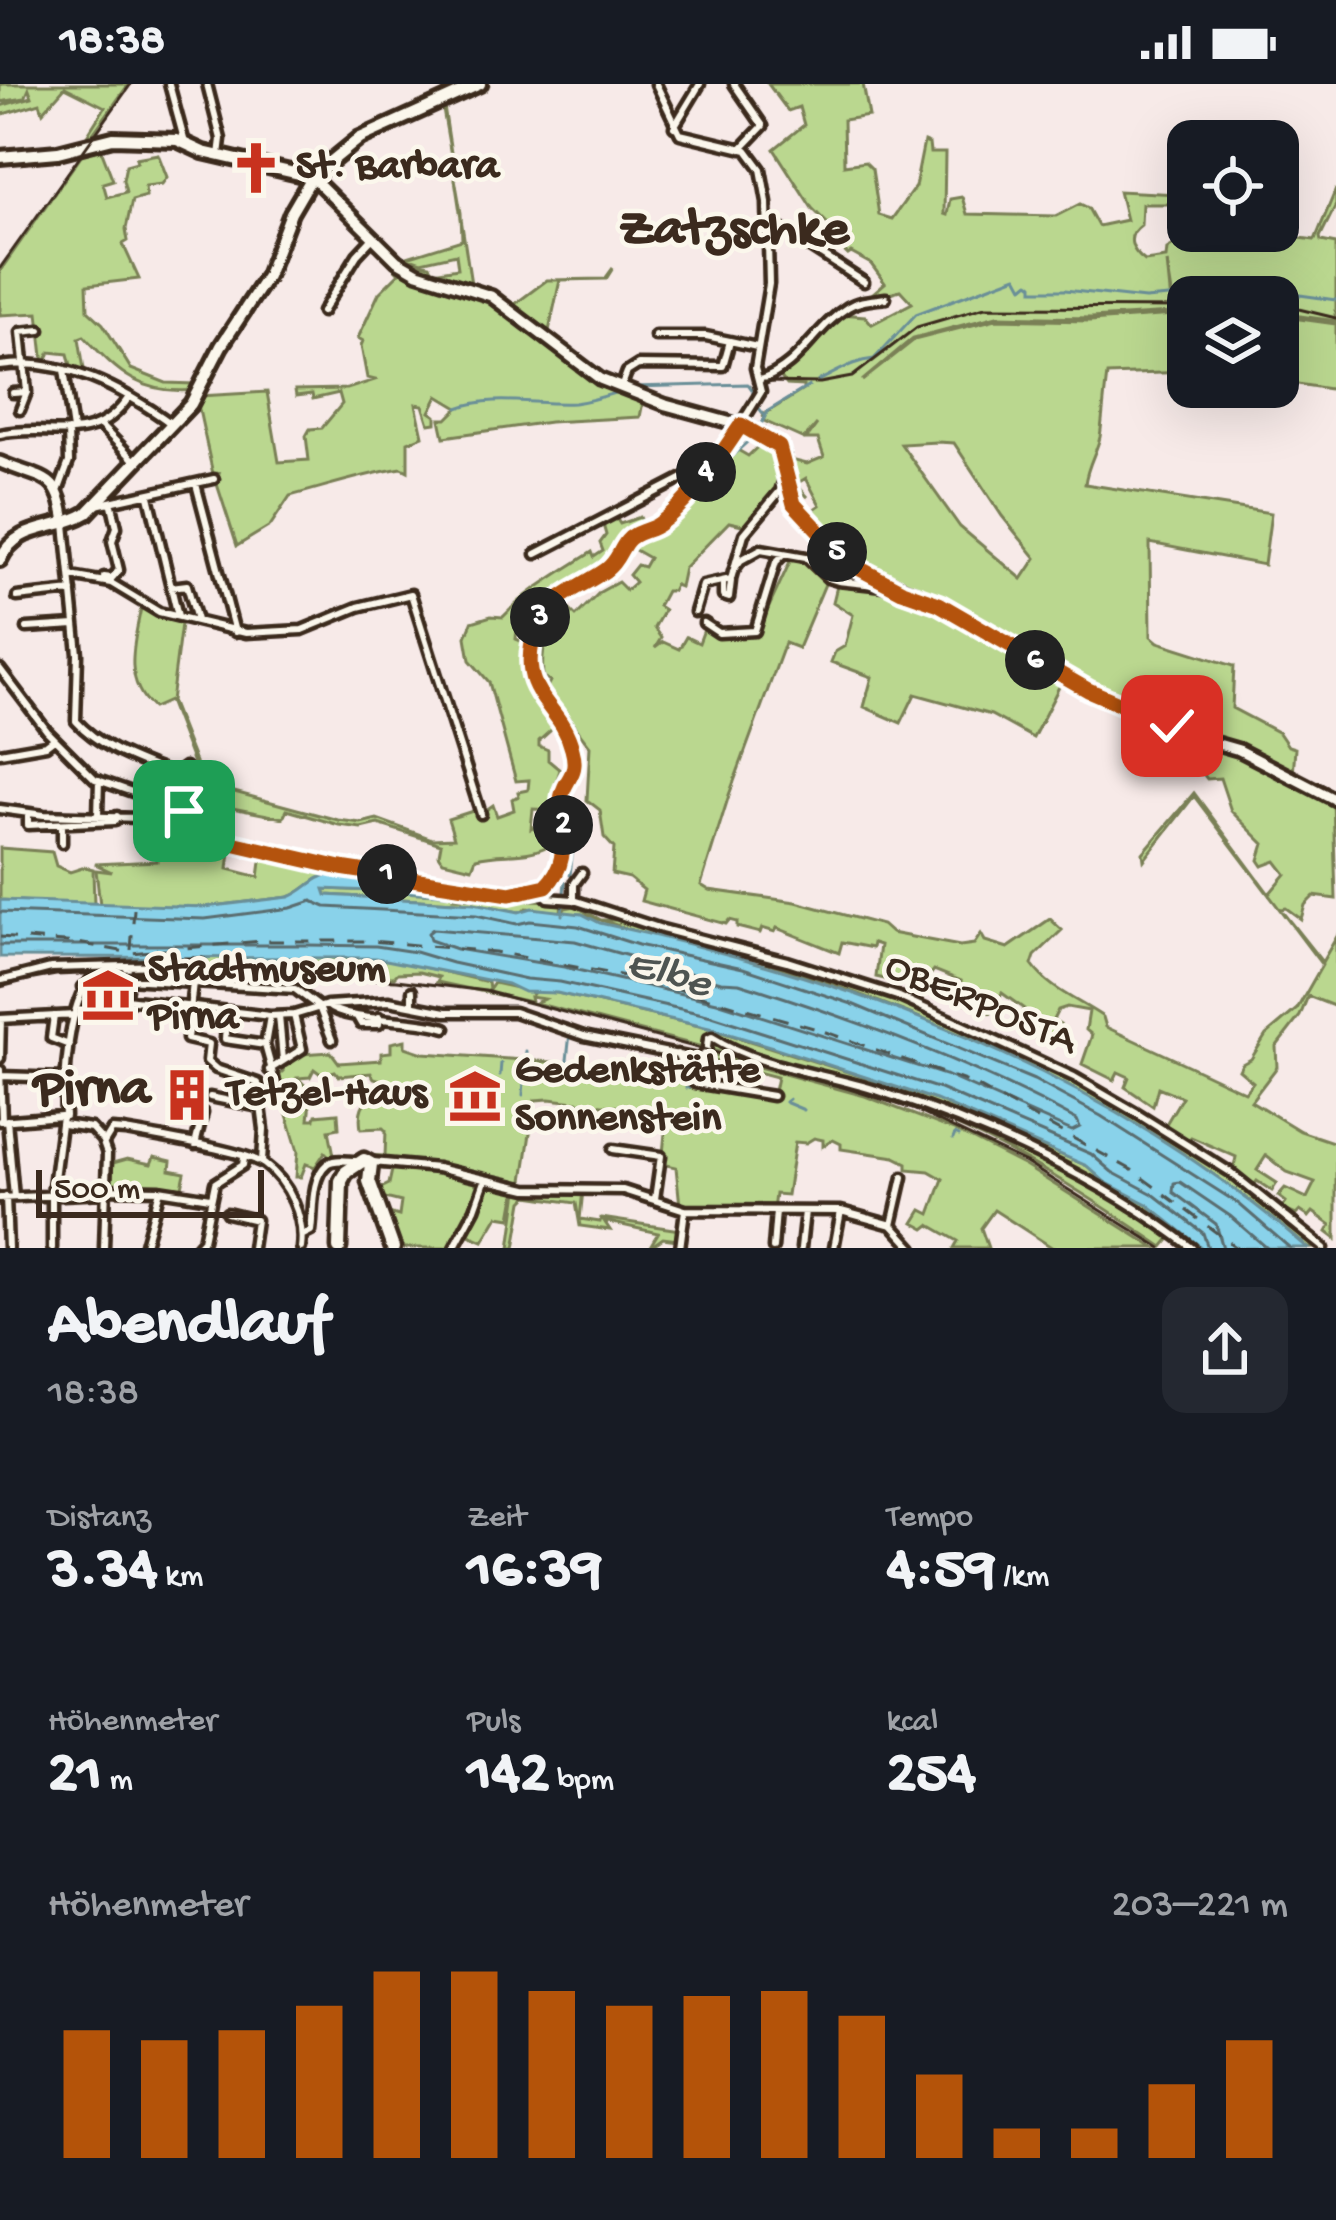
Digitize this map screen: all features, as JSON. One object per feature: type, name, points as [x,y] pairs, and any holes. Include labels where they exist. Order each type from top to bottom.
[{"type":"main road","points":[[0,560],[21,534],[65,524],[96,506],[191,404],[220,346],[267,277],[291,213],[312,177],[360,138],[479,84]]},
{"type":"main road","points":[[3,160],[112,138],[185,143],[312,177]]},
{"type":"main road","points":[[363,1171],[391,1248]]},
{"type":"main road","points":[[339,1248],[363,1171]]},
{"type":"street","points":[[169,84],[185,143]]},
{"type":"street","points":[[207,84],[220,133],[219,155]]},
{"type":"street","points":[[536,554],[698,477],[760,397],[755,373],[769,284],[768,220],[760,169],[750,152],[686,136],[674,127],[656,84]]},
{"type":"street","points":[[674,127],[700,84]]},
{"type":"street","points":[[734,84],[763,126],[741,149]]},
{"type":"street","points":[[312,177],[372,239],[418,273],[491,296],[583,369],[621,388],[741,425],[779,447],[784,490],[840,556],[893,586],[939,604],[1088,690],[1239,750],[1336,800]]},
{"type":"street","points":[[304,189],[325,190]]},
{"type":"street","points":[[768,220],[864,282]]},
{"type":"street","points":[[322,312],[372,239]]},
{"type":"street","points":[[760,380],[786,370],[847,308],[886,298]]},
{"type":"street","points":[[20,410],[27,392],[21,332],[40,331]]},
{"type":"street","points":[[655,335],[706,336],[758,346]]},
{"type":"street","points":[[621,388],[627,372],[644,364],[723,366],[730,341]]},
{"type":"street","points":[[0,366],[25,364],[90,377],[173,425]]},
{"type":"street","points":[[64,370],[69,462],[59,489],[75,625],[77,724],[140,763],[174,775],[185,767]]},
{"type":"street","points":[[13,392],[27,392]]},
{"type":"street","points":[[0,434],[24,429],[50,434],[100,425],[129,397]]},
{"type":"street","points":[[100,425],[137,463]]},
{"type":"street","points":[[0,473],[1,462],[59,489]]},
{"type":"street","points":[[28,813],[28,825],[117,816],[181,822],[206,837],[341,868],[510,894],[540,888],[554,878],[565,842],[562,795],[575,774],[571,745],[531,681],[530,652],[538,620],[564,592],[608,568],[629,538],[659,524],[698,477]]},
{"type":"street","points":[[96,506],[214,479]]},
{"type":"street","points":[[196,484],[236,632]]},
{"type":"street","points":[[729,577],[748,526],[784,490]]},
{"type":"street","points":[[149,496],[178,616]]},
{"type":"street","points":[[99,577],[112,578],[119,570],[112,540],[117,527],[112,505]]},
{"type":"street","points":[[695,612],[703,585],[729,577],[741,560],[757,550],[806,557],[827,578],[838,581],[893,586]]},
{"type":"street","points":[[770,552],[776,562]]},
{"type":"street","points":[[704,622],[719,633],[754,632],[776,562],[783,555]]},
{"type":"street","points":[[71,576],[111,583],[150,608],[236,632],[302,631],[358,607],[411,594],[481,814]]},
{"type":"street","points":[[171,587],[187,585],[197,620]]},
{"type":"street","points":[[16,597],[72,591]]},
{"type":"street","points":[[27,628],[75,625]]},
{"type":"street","points":[[0,669],[3,680],[54,739],[99,781],[181,808],[181,822]]},
{"type":"street","points":[[0,752],[44,746],[54,739]]},
{"type":"street","points":[[94,818],[99,781]]},
{"type":"street","points":[[0,809],[62,820]]},
{"type":"street","points":[[62,820],[62,843]]},
{"type":"street","points":[[567,899],[582,873]]},
{"type":"street","name":"OBERPOSTA","points":[[540,888],[545,897],[567,899],[881,991],[1074,1077],[1230,1172],[1324,1248]]},
{"type":"street","points":[[126,994],[128,966]]},
{"type":"street","points":[[0,981],[51,968],[128,966],[295,988],[339,1014],[357,1017],[361,1024],[379,1024],[379,1017],[446,1028]]},
{"type":"street","points":[[52,1248],[52,1194],[65,1078],[82,987],[94,977],[193,974]]},
{"type":"street","points":[[193,974],[186,1038],[209,1044],[208,1063],[216,1069],[258,1083],[260,1107],[252,1160]]},
{"type":"street","points":[[82,987],[190,1007],[275,1016],[323,1006],[409,1004],[438,1011],[514,1012],[584,1036],[698,1058],[706,1051],[709,1038],[734,1051],[876,1090],[960,1121],[1074,1174],[1150,1217],[1192,1248]]},
{"type":"street","points":[[404,1019],[412,992]]},
{"type":"street","points":[[323,1006],[332,1040]]},
{"type":"street","points":[[227,1011],[225,1039],[265,1045]]},
{"type":"street","points":[[435,1024],[438,1011]]},
{"type":"street","points":[[268,1070],[302,1049],[298,1014]]},
{"type":"street","points":[[0,1058],[1,1019],[75,1015]]},
{"type":"street","points":[[54,1016],[52,1039],[69,1046]]},
{"type":"street","points":[[275,1016],[265,1045],[268,1070],[279,1096]]},
{"type":"street","points":[[275,1016],[283,1060]]},
{"type":"street","points":[[677,1054],[687,1076],[696,1083],[773,1096]]},
{"type":"street","points":[[8,1248],[0,1073],[65,1078]]},
{"type":"street","points":[[210,1096],[260,1107]]},
{"type":"street","points":[[195,1145],[203,1113]]},
{"type":"street","points":[[3,1120],[62,1121],[96,1131],[104,1143]]},
{"type":"street","points":[[104,1248],[104,1143],[112,1130],[195,1145],[252,1160],[271,1171],[288,1190],[302,1235],[301,1248]]},
{"type":"street","points":[[613,1149],[662,1156],[655,1199]]},
{"type":"street","points":[[196,1248],[203,1240],[215,1183],[252,1160]]},
{"type":"street","points":[[302,1235],[311,1231],[314,1196],[324,1168],[333,1161],[363,1171],[427,1166],[538,1190],[623,1190],[685,1210],[842,1211],[892,1225],[913,1248]]},
{"type":"street","points":[[892,1225],[903,1177]]},
{"type":"street","points":[[454,1248],[485,1179]]},
{"type":"street","points":[[7,1197],[160,1190],[210,1198]]},
{"type":"street","points":[[144,1248],[160,1190]]},
{"type":"street","points":[[680,1248],[685,1210]]},
{"type":"street","points":[[773,1248],[776,1211]]},
{"type":"street","points":[[801,1248],[805,1211]]},
{"type":"street","points":[[834,1248],[842,1211]]},
{"type":"street","points":[[227,1213],[255,1217],[252,1248]]},
{"type":"green space","points":[[0,84],[129,84],[87,142],[105,107],[65,87],[43,112],[40,103],[0,115],[0,106],[32,97],[29,89],[25,98],[0,102]]},
{"type":"green space","points":[[490,84],[444,107],[454,175],[442,104]]},
{"type":"green space","points":[[768,84],[863,84],[869,116],[843,120],[844,165],[865,162],[872,169],[879,215],[892,219],[915,187],[924,142],[930,153],[945,153],[947,215],[950,199],[962,197],[967,214],[1056,216],[1080,204],[1088,208],[1098,226],[1126,220],[1119,191],[1167,193],[1167,204],[1142,204],[1141,225],[1132,243],[1145,261],[1166,258],[1167,249],[1299,252],[1299,238],[1315,240],[1336,189],[1336,205],[1320,237],[1336,244],[1336,321],[1299,316],[1299,276],[1169,276],[1167,262],[1167,313],[997,316],[913,338],[862,381],[914,340],[996,319],[1090,321],[1167,316],[1167,373],[1107,375],[1100,437],[1085,484],[1271,513],[1264,565],[1150,543],[1151,636],[1234,666],[1232,708],[1279,733],[1295,748],[1293,776],[1152,715],[1155,703],[1151,713],[1113,700],[850,562],[807,514],[820,505],[806,478],[796,484],[808,497],[792,483],[787,459],[807,464],[824,457],[818,439],[806,439],[817,424],[804,439],[764,421],[763,415],[803,390],[803,386],[787,385],[779,375],[841,314],[865,316],[872,324],[912,303],[900,290],[865,300],[885,283],[871,264],[848,255],[830,238],[823,239],[832,228],[812,208],[774,149],[804,125],[799,107],[788,111]],"holes":[[[954,443],[1036,558],[1022,579],[960,527],[901,444]]]},
{"type":"green space","points":[[99,144],[113,180],[103,183],[107,197],[126,192],[126,165],[137,162],[136,158],[158,154],[167,177],[162,184],[145,186],[146,196],[132,200],[128,241],[123,244],[139,279],[87,285],[88,310],[103,324],[131,369],[166,383],[195,384],[199,386],[196,390],[161,389],[133,380],[84,336],[79,338],[84,369],[72,369],[68,354],[50,352],[44,365],[38,313],[0,315],[0,271],[87,147]]},
{"type":"green space","points":[[461,220],[471,284],[515,304],[547,280],[605,279],[613,268],[606,279],[560,280],[545,333],[498,299],[424,274],[402,260],[430,265],[433,272],[458,268],[456,254],[421,262],[407,257],[462,240]]},
{"type":"green space","points":[[373,243],[391,260],[475,290],[586,375],[644,397],[640,417],[549,422],[444,437],[440,419],[447,419],[458,408],[438,396],[430,412],[436,423],[429,424],[423,405],[416,404],[423,436],[408,442],[408,471],[373,474],[290,496],[270,526],[237,546],[216,481],[219,473],[213,474],[200,396],[267,392],[279,462],[309,460],[306,436],[310,429],[322,428],[342,404],[339,393],[313,399],[312,394],[296,396],[295,390],[347,389],[375,380],[367,378],[363,341],[358,338],[379,293],[399,273]]},
{"type":"green space","points":[[1299,319],[1336,324],[1336,390],[1299,384]]},
{"type":"green space","points":[[766,439],[781,458],[777,492],[747,526],[729,522],[684,568],[680,587],[666,591],[658,606],[664,610],[654,628],[661,638],[655,648],[663,642],[679,649],[686,637],[699,643],[705,627],[719,633],[757,633],[793,555],[809,559],[827,576],[834,552],[888,585],[828,577],[798,648],[785,643],[701,885],[796,902],[882,925],[891,933],[960,946],[974,944],[981,934],[985,941],[1008,948],[1050,919],[1062,930],[1032,965],[1047,981],[1103,1017],[1106,1027],[1245,1092],[1253,1082],[1239,1070],[1242,1064],[1297,1009],[1322,965],[1194,796],[1144,860],[1143,853],[1194,793],[1269,894],[1286,874],[1276,861],[1263,866],[1259,860],[1264,844],[1231,811],[1220,778],[1207,779],[1201,771],[1207,763],[1182,738],[1069,683],[1062,686],[1071,682],[1200,740],[1237,750],[1333,800],[1336,899],[1314,896],[1301,919],[1280,909],[1322,962],[1336,938],[1336,1007],[1308,996],[1300,1016],[1276,1047],[1277,1067],[1251,1101],[1300,1131],[1336,1143],[1336,1239],[1327,1232],[1331,1225],[1313,1212],[1309,1217],[1282,1209],[1286,1202],[1278,1196],[1285,1188],[1307,1198],[1315,1182],[1287,1172],[1266,1156],[1257,1170],[1277,1183],[1272,1191],[1257,1181],[1251,1189],[1322,1248],[1308,1248],[1180,1151],[1112,1110],[970,1039],[746,956],[729,956],[716,950],[641,933],[582,914],[563,913],[575,906],[601,920],[616,916],[896,997],[896,1001],[939,1015],[1083,1083],[1247,1185],[1233,1173],[1236,1157],[1191,1137],[1185,1143],[1163,1129],[1182,1097],[1158,1087],[1153,1106],[1125,1087],[1129,1077],[1118,1072],[1114,1080],[1082,1064],[1092,1035],[1086,1030],[1089,1011],[1058,1010],[1053,1020],[1060,1024],[1051,1044],[1013,1028],[1024,1009],[1002,993],[991,1013],[956,999],[961,981],[934,970],[927,979],[900,977],[898,982],[876,977],[880,945],[873,943],[872,948],[842,942],[839,953],[777,928],[775,932],[762,928],[760,933],[737,927],[737,922],[726,924],[641,901],[644,890],[629,878],[612,874],[614,848],[604,837],[600,810],[587,800],[590,746],[565,714],[559,715],[549,704],[554,699],[547,687],[550,681],[543,677],[546,639],[570,610],[576,616],[600,592],[618,582],[626,590],[635,582],[629,575],[637,565],[644,567],[649,558],[626,545],[628,541],[654,529],[677,509],[729,445],[748,456]]},
{"type":"green space","points":[[614,515],[620,524],[640,517],[646,530],[612,562],[546,608],[533,632],[517,628],[516,639],[531,645],[530,676],[560,722],[539,741],[548,750],[548,760],[560,770],[555,786],[559,810],[533,809],[531,829],[541,825],[552,830],[548,846],[476,858],[472,868],[443,861],[441,844],[378,824],[339,825],[287,810],[283,818],[230,811],[207,804],[207,799],[175,782],[176,778],[201,784],[169,701],[153,708],[137,685],[133,659],[142,603],[181,624],[171,701],[208,785],[338,820],[377,819],[432,839],[454,838],[448,819],[479,809],[483,812],[493,805],[497,816],[514,810],[512,799],[528,790],[529,780],[516,781],[489,682],[470,660],[466,637],[472,622],[503,617],[557,574],[592,552],[594,557],[603,551],[602,521]]},
{"type":"green space","points":[[838,582],[896,589],[931,602],[1063,679],[1033,738],[991,715],[915,694],[901,723],[864,707],[872,677],[831,662],[845,646],[853,615],[833,602]]},
{"type":"green space","points":[[211,839],[231,844],[228,869],[259,877],[262,854],[346,869],[346,873],[409,878],[474,890],[455,887],[453,898],[562,901],[561,912],[326,895],[324,889],[448,891],[447,887],[331,874],[289,897],[205,907],[100,905],[96,870],[112,872],[95,864],[157,861],[157,850],[202,850]]},
{"type":"green space","points":[[0,848],[52,852],[56,866],[70,872],[93,869],[94,905],[0,900]]},
{"type":"green space","points":[[307,957],[299,974],[204,971],[211,968],[197,960],[132,961]]},
{"type":"green space","points":[[310,957],[395,960],[488,982],[489,990],[494,983],[532,995],[535,991],[557,993],[712,1029],[706,1048],[535,1003],[544,999],[530,997],[531,1002],[437,982],[439,977],[419,972],[394,977],[309,975],[305,973]]},
{"type":"green space","points":[[715,1030],[936,1100],[1087,1166],[1105,1182],[1147,1204],[1202,1248],[1194,1248],[1142,1213],[1073,1175],[1173,1235],[1163,1247],[1026,1160],[939,1118],[708,1049],[708,1042],[713,1038],[721,1048],[875,1091],[967,1125],[889,1093],[735,1050],[713,1036]]},
{"type":"green space","points":[[405,1040],[405,1047],[423,1053],[566,1063],[773,1096],[777,1077],[704,1058],[707,1053],[865,1096],[954,1130],[1025,1166],[1155,1248],[1053,1248],[994,1210],[981,1228],[988,1248],[954,1248],[958,1241],[930,1225],[925,1229],[914,1223],[922,1210],[930,1214],[943,1179],[929,1171],[907,1169],[907,1163],[895,1157],[841,1149],[833,1140],[823,1146],[823,1140],[814,1138],[795,1142],[787,1195],[775,1194],[773,1210],[686,1208],[680,1206],[676,1167],[662,1164],[666,1123],[657,1111],[549,1099],[535,1100],[522,1187],[505,1187],[516,1190],[511,1218],[498,1216],[483,1241],[462,1232],[452,1248],[396,1248],[385,1212],[399,1216],[401,1202],[385,1198],[379,1189],[389,1184],[392,1170],[383,1169],[388,1161],[365,1155],[385,1156],[386,1131],[361,1129],[360,1117],[375,1091],[402,1092],[403,1086],[371,1073],[322,1075],[314,1069],[310,1077],[298,1078],[312,1093],[309,1119],[338,1113],[339,1128],[329,1130],[334,1155],[354,1156],[333,1160],[325,1152],[315,1167],[306,1164],[301,1177],[296,1177],[298,1151],[276,1078],[284,1071],[281,1064],[301,1054],[331,1052],[339,1063],[381,1060],[381,1053],[391,1052],[391,1043]]},
{"type":"green space","points":[[154,1157],[171,1161],[170,1170],[185,1173],[181,1192],[111,1185],[113,1163],[127,1159],[151,1164]]},
{"type":"green space","points":[[518,1190],[583,1190],[580,1219],[600,1222],[601,1218],[680,1230],[678,1240],[663,1238],[649,1248],[658,1233],[604,1221],[610,1230],[580,1226],[576,1203],[528,1196],[523,1201],[515,1248],[510,1248]]},
{"type":"water","name":"Elbe","points":[[331,874],[448,887],[447,894],[324,889],[326,895],[582,914],[884,1004],[1063,1083],[1148,1131],[1230,1186],[1308,1248],[1202,1248],[1147,1204],[1105,1182],[1087,1166],[936,1100],[709,1028],[557,993],[524,992],[507,984],[376,958],[0,957],[0,900],[205,907],[289,897]]},
{"type":"waterway","points":[[818,381],[874,359],[916,314],[1017,276],[1023,287],[1029,282],[1033,290],[1145,299],[1253,290],[1268,284],[1278,292],[1336,300]]},
{"type":"waterway","points":[[632,387],[748,384],[764,415]]},
{"type":"waterway","points":[[758,430],[768,411],[809,386]]},
{"type":"waterway","points":[[458,408],[500,401],[574,403],[621,391]]},
{"type":"waterway","points":[[700,485],[755,435]]},
{"type":"waterway","points":[[635,537],[659,533],[691,497]]},
{"type":"waterway","points":[[591,581],[618,566],[626,549]]},
{"type":"waterway","points":[[533,628],[526,672],[547,712]]},
{"type":"waterway","points":[[571,784],[571,800]]},
{"type":"waterway","points":[[570,875],[574,839]]},
{"type":"waterway","points":[[562,915],[565,882]]},
{"type":"waterway","points":[[567,1060],[570,1033]]},
{"type":"waterway","points":[[523,1095],[526,1051]]},
{"type":"waterway","points":[[500,1075],[501,1063]]},
{"type":"waterway","points":[[547,1076],[563,1064],[588,1066]]},
{"type":"waterway","points":[[592,1066],[614,1069]]},
{"type":"waterway","points":[[599,1075],[601,1070]]},
{"type":"waterway","points":[[686,1088],[697,1086]]},
{"type":"waterway","points":[[789,1099],[785,1102],[804,1110]]},
{"type":"waterway","points":[[953,1139],[959,1136]]},
{"type":"ferry route","points":[[131,950],[134,909]]},
{"type":"ferry route","points":[[0,937],[131,953],[261,941],[371,941],[495,952],[646,980],[817,1029],[971,1083],[1132,1170],[1237,1248]]},
{"type":"tunnel","points":[[193,979],[194,973]]},
{"type":"railway","points":[[0,268],[131,84]]},
{"type":"railway","points":[[764,382],[820,383],[852,377],[917,327],[985,307],[1167,308]]},
{"type":"railway","points":[[1299,309],[1336,318]]},
{"type":"railway","points":[[0,985],[56,975],[132,972],[397,980],[485,991],[913,1109],[1026,1163],[1161,1248]]},
{"type":"place","name":"St. Barbara","points":[[256,168]]},
{"type":"place","name":"Stadtmuseum Pirna","points":[[108,995]]},
{"type":"place","name":"Tetzel-Haus","points":[[187,1095]]},
{"type":"place","name":"Gedenkstätte Sonnenstein","points":[[475,1096]]},
{"type":"district","name":"Zatzschke","points":[[734,232]]},
{"type":"district","name":"Pirna","points":[[92,1092]]},
{"type":"route","points":[[184,811],[181,822],[206,837],[341,868],[510,894],[546,886],[560,863],[565,842],[561,798],[575,771],[571,745],[560,722],[531,681],[530,652],[538,620],[564,592],[608,568],[629,538],[654,528],[669,515],[741,425],[779,447],[794,504],[849,563],[939,604],[1088,690],[1172,726]]}]
